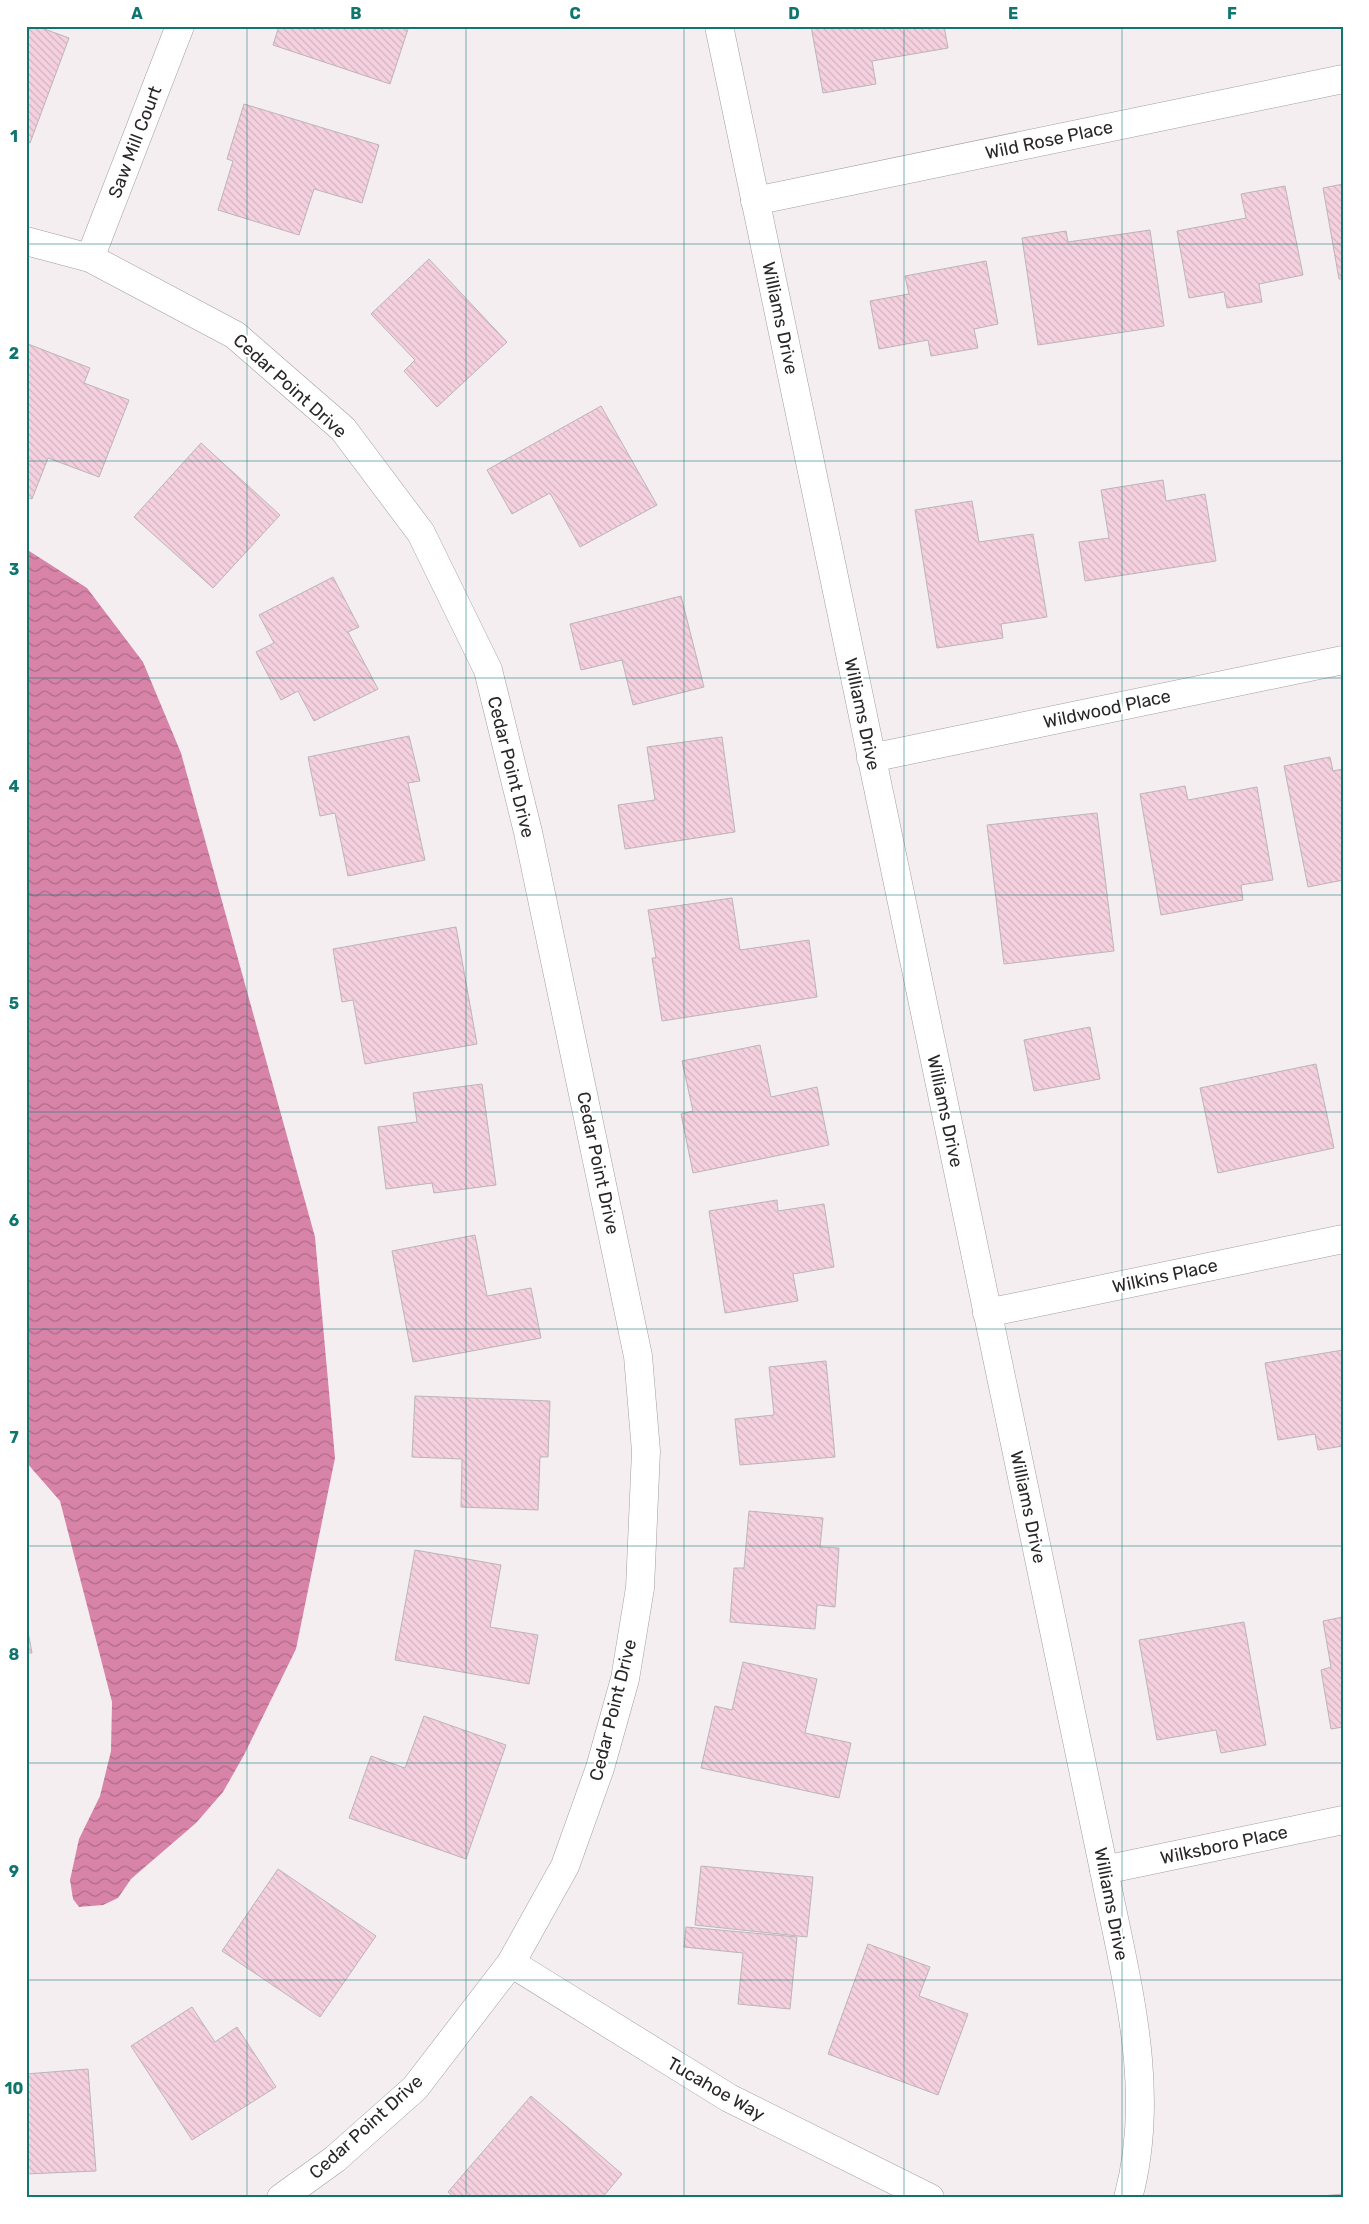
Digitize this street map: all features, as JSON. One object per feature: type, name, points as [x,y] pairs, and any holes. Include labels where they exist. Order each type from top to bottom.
[{"type":"street","name":"Saw Mill Court","points":[[90,258],[180,26]]},
{"type":"street","name":"Williams Drive","points":[[719,26],[1134,2021],[1140,2068],[1140,2120],[1128,2198]]},
{"type":"street","name":"Wild Rose Place","points":[[755,201],[1343,79]]},
{"type":"street","name":"Cedar Point Drive","points":[[26,241],[90,258],[235,335],[343,429],[421,533],[488,670],[528,832],[638,1356],[646,1451],[640,1588],[625,1679],[600,1768],[565,1866],[511,1963],[415,2088],[335,2159],[281,2198]]},
{"type":"street","name":"Wildwood Place","points":[[871,758],[1343,660]]},
{"type":"street","name":"Wilkins Place","points":[[987,1313],[1343,1239]]},
{"type":"street","name":"Wilksboro Place","points":[[1104,1870],[1343,1820]]},
{"type":"street","name":"Tucahoe Way","points":[[511,1963],[729,2098],[930,2198]]},
{"type":"water","points":[[26,549],[87,588],[143,662],[181,753],[315,1237],[335,1458],[296,1649],[244,1755],[223,1792],[196,1823],[131,1879],[118,1898],[103,1905],[79,1907],[73,1899],[70,1880],[79,1839],[100,1796],[111,1751],[112,1702],[60,1501],[26,1462]]},
{"type":"building","points":[[26,26],[36,26],[69,38],[30,143],[26,141]]},
{"type":"building","points":[[279,26],[409,26],[390,84],[273,45]]},
{"type":"building","points":[[811,26],[944,26],[948,48],[872,61],[876,84],[823,93]]},
{"type":"building","points":[[244,104],[379,145],[362,203],[314,189],[299,235],[218,210],[233,161],[227,159]]},
{"type":"building","points":[[1343,184],[1343,279],[1339,279],[1323,188]]},
{"type":"building","points":[[1285,186],[1303,275],[1259,284],[1262,302],[1227,308],[1224,292],[1189,298],[1177,231],[1246,218],[1241,194]]},
{"type":"building","points":[[1150,230],[1164,326],[1038,345],[1022,238],[1066,231],[1068,242]]},
{"type":"building","points":[[429,259],[507,342],[437,407],[404,371],[415,360],[371,314]]},
{"type":"building","points":[[986,261],[998,324],[974,329],[978,348],[931,356],[928,340],[879,349],[870,301],[909,294],[905,276]]},
{"type":"building","points":[[28,344],[90,368],[84,383],[129,400],[99,477],[48,458],[32,499],[26,497]]},
{"type":"building","points":[[601,406],[657,505],[580,547],[550,493],[512,514],[487,470]]},
{"type":"building","points":[[201,443],[280,515],[213,588],[134,517]]},
{"type":"building","points":[[1163,480],[1166,501],[1205,494],[1216,561],[1085,581],[1079,542],[1109,538],[1101,490]]},
{"type":"building","points":[[972,501],[979,542],[1033,534],[1047,617],[1001,624],[1003,638],[937,648],[915,510]]},
{"type":"building","points":[[333,577],[359,627],[348,632],[378,689],[314,721],[298,691],[281,700],[256,652],[274,643],[259,615]]},
{"type":"building","points":[[681,596],[704,687],[633,705],[622,660],[581,670],[570,624]]},
{"type":"building","points":[[409,736],[420,781],[408,783],[425,860],[348,876],[335,813],[320,816],[308,757]]},
{"type":"building","points":[[722,737],[735,832],[625,849],[618,805],[655,800],[647,747]]},
{"type":"building","points":[[1330,757],[1333,771],[1343,769],[1343,880],[1308,887],[1284,766]]},
{"type":"building","points":[[1185,786],[1188,800],[1257,787],[1273,880],[1241,885],[1243,900],[1161,915],[1140,794]]},
{"type":"building","points":[[1097,813],[1114,951],[1004,964],[987,825]]},
{"type":"building","points":[[732,898],[740,950],[809,940],[817,997],[662,1021],[652,958],[656,958],[648,910]]},
{"type":"building","points":[[456,927],[477,1044],[365,1064],[353,1000],[342,1002],[333,949]]},
{"type":"building","points":[[1090,1027],[1100,1079],[1034,1091],[1024,1040]]},
{"type":"building","points":[[760,1045],[771,1097],[817,1087],[829,1145],[693,1173],[681,1114],[693,1111],[682,1061]]},
{"type":"building","points":[[1316,1064],[1334,1148],[1218,1173],[1200,1088]]},
{"type":"building","points":[[482,1084],[496,1185],[434,1193],[432,1183],[386,1189],[378,1127],[417,1122],[413,1093]]},
{"type":"building","points":[[777,1200],[778,1211],[824,1204],[834,1267],[793,1274],[798,1301],[725,1313],[709,1211]]},
{"type":"building","points":[[475,1235],[487,1296],[531,1288],[541,1338],[413,1362],[392,1251]]},
{"type":"building","points":[[1343,1350],[1343,1446],[1318,1450],[1315,1434],[1278,1440],[1265,1363]]},
{"type":"building","points":[[826,1361],[835,1457],[740,1465],[735,1419],[774,1415],[769,1367]]},
{"type":"building","points":[[415,1396],[550,1401],[548,1457],[540,1457],[538,1510],[461,1507],[462,1459],[412,1457]]},
{"type":"building","points":[[749,1511],[823,1518],[820,1547],[839,1548],[835,1607],[817,1605],[815,1629],[730,1622],[734,1568],[744,1568]]},
{"type":"building","points":[[415,1550],[501,1565],[490,1627],[538,1635],[529,1684],[395,1660]]},
{"type":"building","points":[[1343,1617],[1343,1727],[1331,1729],[1321,1670],[1331,1667],[1323,1621]]},
{"type":"building","points":[[26,1621],[32,1653],[26,1653]]},
{"type":"building","points":[[1244,1622],[1266,1745],[1221,1753],[1216,1730],[1157,1740],[1139,1640]]},
{"type":"building","points":[[743,1662],[817,1679],[805,1733],[851,1743],[839,1798],[701,1768],[715,1706],[732,1710]]},
{"type":"building","points":[[424,1716],[506,1745],[466,1859],[349,1818],[371,1756],[405,1768]]},
{"type":"building","points":[[701,1866],[813,1877],[807,1937],[695,1925]]},
{"type":"building","points":[[278,1869],[376,1936],[320,2017],[222,1951]]},
{"type":"building","points":[[686,1927],[797,1937],[790,2009],[738,2004],[743,1953],[684,1947]]},
{"type":"building","points":[[868,1944],[930,1967],[919,1996],[968,2014],[938,2095],[828,2054]]},
{"type":"building","points":[[192,2007],[215,2042],[237,2027],[276,2087],[192,2140],[131,2046]]},
{"type":"building","points":[[88,2069],[96,2171],[26,2174],[26,2074]]},
{"type":"building","points":[[531,2096],[622,2174],[602,2198],[455,2198],[448,2192]]},
{"type":"building","points":[[1343,2194],[1343,2198],[1300,2198]]}]
